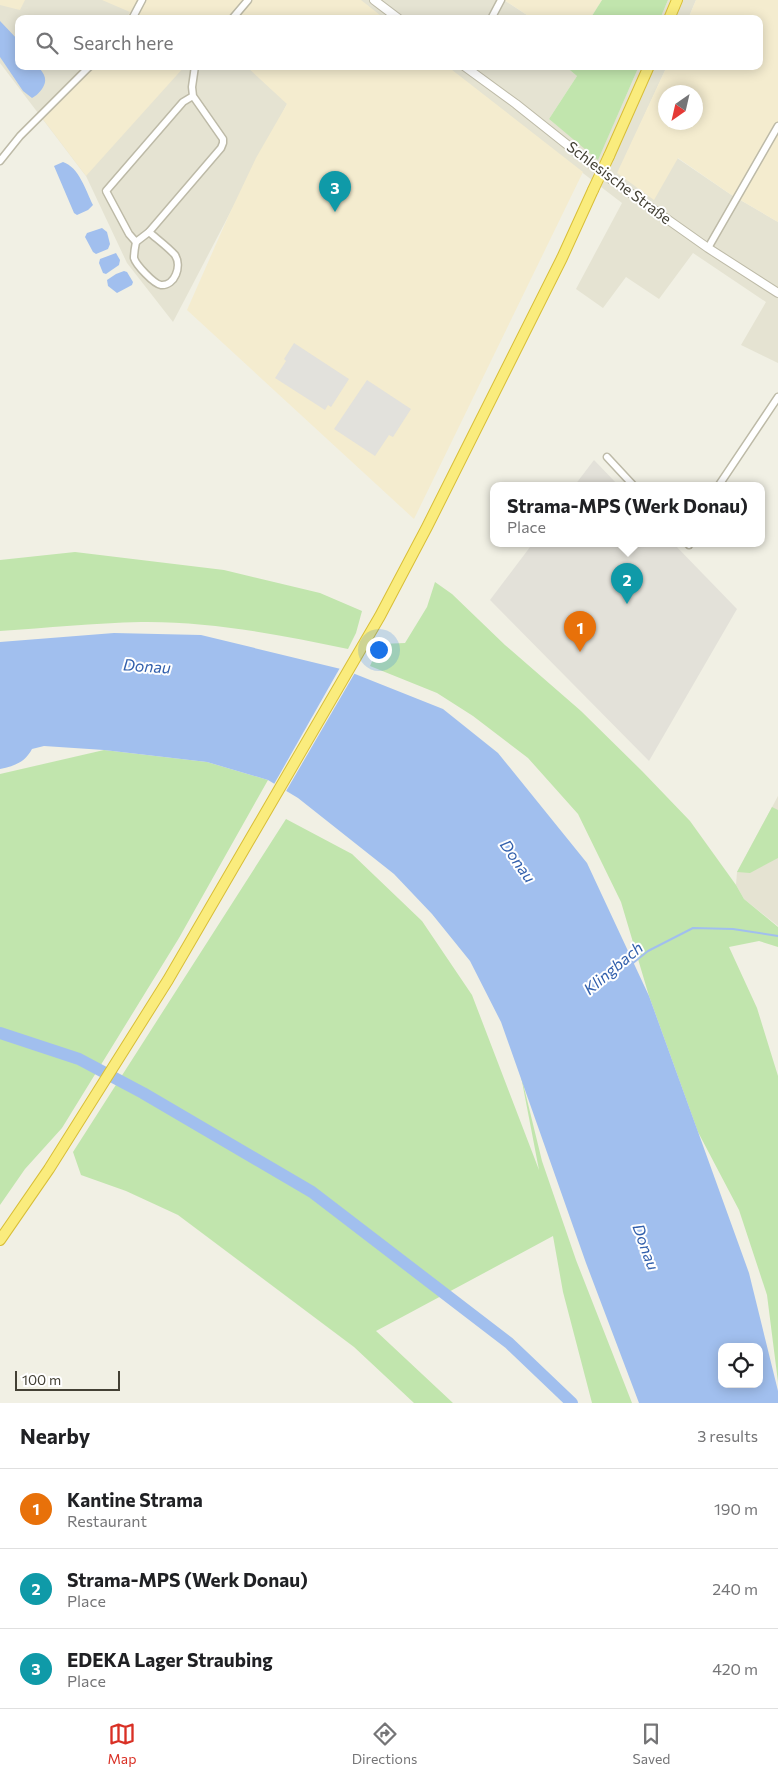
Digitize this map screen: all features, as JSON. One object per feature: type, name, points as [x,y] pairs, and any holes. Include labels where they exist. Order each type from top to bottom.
[{"type":"highway","points":[[671,15],[677,0]]},
{"type":"highway","points":[[0,1240],[49,1169],[168,980],[380,616],[428,527],[562,258],[647,70]]},
{"type":"street","points":[[134,15],[142,0]]},
{"type":"street","points":[[235,15],[248,0]]},
{"type":"street","points":[[374,0],[394,15]]},
{"type":"street","points":[[494,15],[501,0]]},
{"type":"street","points":[[0,161],[20,136],[86,70]]},
{"type":"street","points":[[149,232],[176,256],[178,268],[174,278],[167,284],[160,285],[154,282],[137,264],[134,254],[136,242],[149,232],[221,148],[223,143],[223,139],[193,96],[194,70]]},
{"type":"street","name":"Schlesische Straße","points":[[470,70],[609,178],[708,248],[778,293]]},
{"type":"street","points":[[136,242],[129,234],[106,191],[183,102],[193,96]]},
{"type":"street","points":[[708,248],[778,126]]},
{"type":"street","points":[[721,482],[778,397]]},
{"type":"street","points":[[607,457],[630,482]]},
{"type":"shaded area","points":[[0,0],[352,0],[343,15],[15,15],[15,70],[308,70],[287,104],[173,322],[127,263],[86,176],[0,63]]},
{"type":"shaded area","points":[[0,0],[25,0],[20,10],[0,5]]},
{"type":"shaded area","points":[[102,0],[361,0],[380,15],[128,15],[130,12]]},
{"type":"shaded area","points":[[357,0],[504,0],[527,15],[376,15]]},
{"type":"shaded area","points":[[504,0],[602,0],[593,15],[527,15]]},
{"type":"shaded area","points":[[668,0],[696,0],[690,15],[662,15]]},
{"type":"shaded area","points":[[696,0],[778,0],[778,222],[730,194],[678,158],[654,200],[617,173],[658,85],[658,130],[703,130],[703,85],[658,85],[665,70],[763,70],[763,15],[690,15]]},
{"type":"shaded area","points":[[82,70],[181,70],[86,176],[39,114]]},
{"type":"shaded area","points":[[250,70],[452,70],[583,172],[414,519],[187,310],[256,158],[287,104]]},
{"type":"shaded area","points":[[448,70],[570,70],[577,76],[549,119],[598,159],[637,70],[665,70],[618,173],[677,158],[730,194],[778,222],[778,363],[741,345],[766,302],[693,253],[659,299],[626,277],[603,308],[576,289],[622,203]]},
{"type":"shaded area","points":[[294,343],[349,379],[331,407],[328,405],[325,410],[275,378],[286,361],[284,359]]},
{"type":"shaded area","points":[[367,380],[411,409],[393,437],[389,435],[375,456],[334,429]]},
{"type":"shaded area","points":[[594,460],[615,482],[577,482]]},
{"type":"shaded area","points":[[530,547],[677,547],[737,609],[649,761],[490,600]]},
{"type":"shaded area","points":[[778,796],[778,926],[744,899],[736,885],[737,872]]},
{"type":"green space","points":[[602,0],[668,0],[662,15],[593,15]]},
{"type":"green space","points":[[570,70],[637,70],[598,160],[549,119],[577,76]]},
{"type":"green space","points":[[75,552],[224,570],[320,593],[362,611],[356,633],[348,649],[219,626],[167,622],[106,623],[0,631],[0,560]]},
{"type":"green space","points":[[435,582],[452,594],[505,645],[581,711],[642,771],[690,821],[744,899],[778,927],[778,947],[759,941],[729,947],[757,1008],[778,1076],[778,1382],[767,1295],[739,1210],[698,1132],[649,996],[621,902],[578,814],[528,758],[473,716],[437,693],[370,666],[380,644],[405,643],[427,607]]},
{"type":"green space","points":[[104,750],[207,762],[268,780],[179,938],[62,1128],[25,1169],[0,1205],[0,774]]},
{"type":"green space","points":[[772,807],[778,810],[778,858],[750,873],[737,872]]},
{"type":"green space","points":[[286,819],[352,854],[422,921],[472,995],[539,1170],[520,1071],[542,1161],[576,1260],[632,1403],[592,1403],[563,1292],[553,1236],[376,1331],[453,1403],[414,1403],[354,1347],[178,1215],[126,1191],[81,1175],[73,1152]]},
{"type":"water","points":[[0,21],[15,37],[15,70],[41,70],[45,80],[42,89],[32,98],[23,91],[0,57]]},
{"type":"water","points":[[63,162],[78,174],[93,205],[88,210],[77,215],[74,213],[54,166]]},
{"type":"water","points":[[102,228],[107,232],[110,244],[108,249],[96,254],[85,237],[87,233]]},
{"type":"water","points":[[116,253],[120,260],[119,265],[106,274],[103,273],[99,263],[100,259]]},
{"type":"water","points":[[124,271],[127,272],[133,282],[132,285],[117,293],[108,286],[107,280]]},
{"type":"water","name":"Donau","points":[[114,633],[201,635],[345,670],[443,709],[498,753],[587,863],[649,996],[749,1273],[778,1391],[778,1403],[639,1403],[586,1263],[501,1022],[470,961],[432,914],[394,874],[298,798],[268,780],[207,762],[104,750],[44,746],[32,749],[19,763],[0,769],[0,642]]},
{"type":"pier","points":[[341,666],[356,671],[285,793],[273,786]]},
{"type":"waterway","name":"Klingbach","points":[[633,963],[648,951],[693,928],[733,929],[778,936]]},
{"type":"waterway","points":[[0,1033],[79,1059],[143,1093],[312,1192],[509,1343],[572,1403]]},
{"type":"place","name":"EDEKA Lager Straubing","points":[[335,212]]},
{"type":"place","name":"Strama-MPS (Werk Donau)","points":[[627,604]]},
{"type":"place","name":"Kantine Strama","points":[[580,652]]}]
